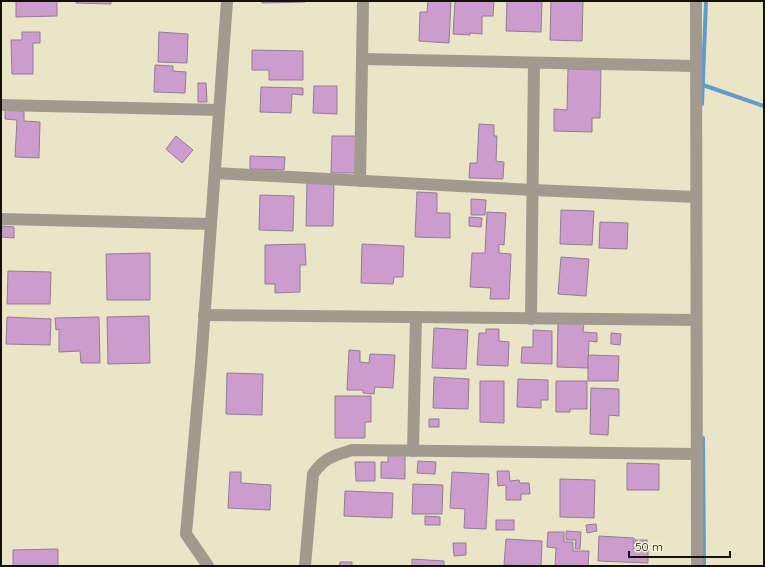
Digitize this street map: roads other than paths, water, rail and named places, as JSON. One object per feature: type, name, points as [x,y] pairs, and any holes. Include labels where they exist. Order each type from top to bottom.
[{"type":"street","points":[[208,566],[186,534],[215,173],[227,1]]},
{"type":"street","points":[[360,181],[363,1]]},
{"type":"street","points":[[696,1],[697,566]]},
{"type":"street","points":[[362,60],[696,66]]},
{"type":"street","points":[[531,319],[534,63]]},
{"type":"street","points":[[1,105],[219,110]]},
{"type":"street","points":[[215,173],[696,197]]},
{"type":"street","points":[[1,218],[211,224]]},
{"type":"street","points":[[204,315],[696,320]]},
{"type":"street","points":[[413,451],[416,318]]},
{"type":"street","points":[[305,566],[313,474],[320,463],[332,456],[352,450],[696,454]]},
{"type":"waterway","points":[[702,104],[706,1]]},
{"type":"waterway","points":[[703,85],[764,106]]},
{"type":"waterway","points":[[703,438],[704,566]]}]
